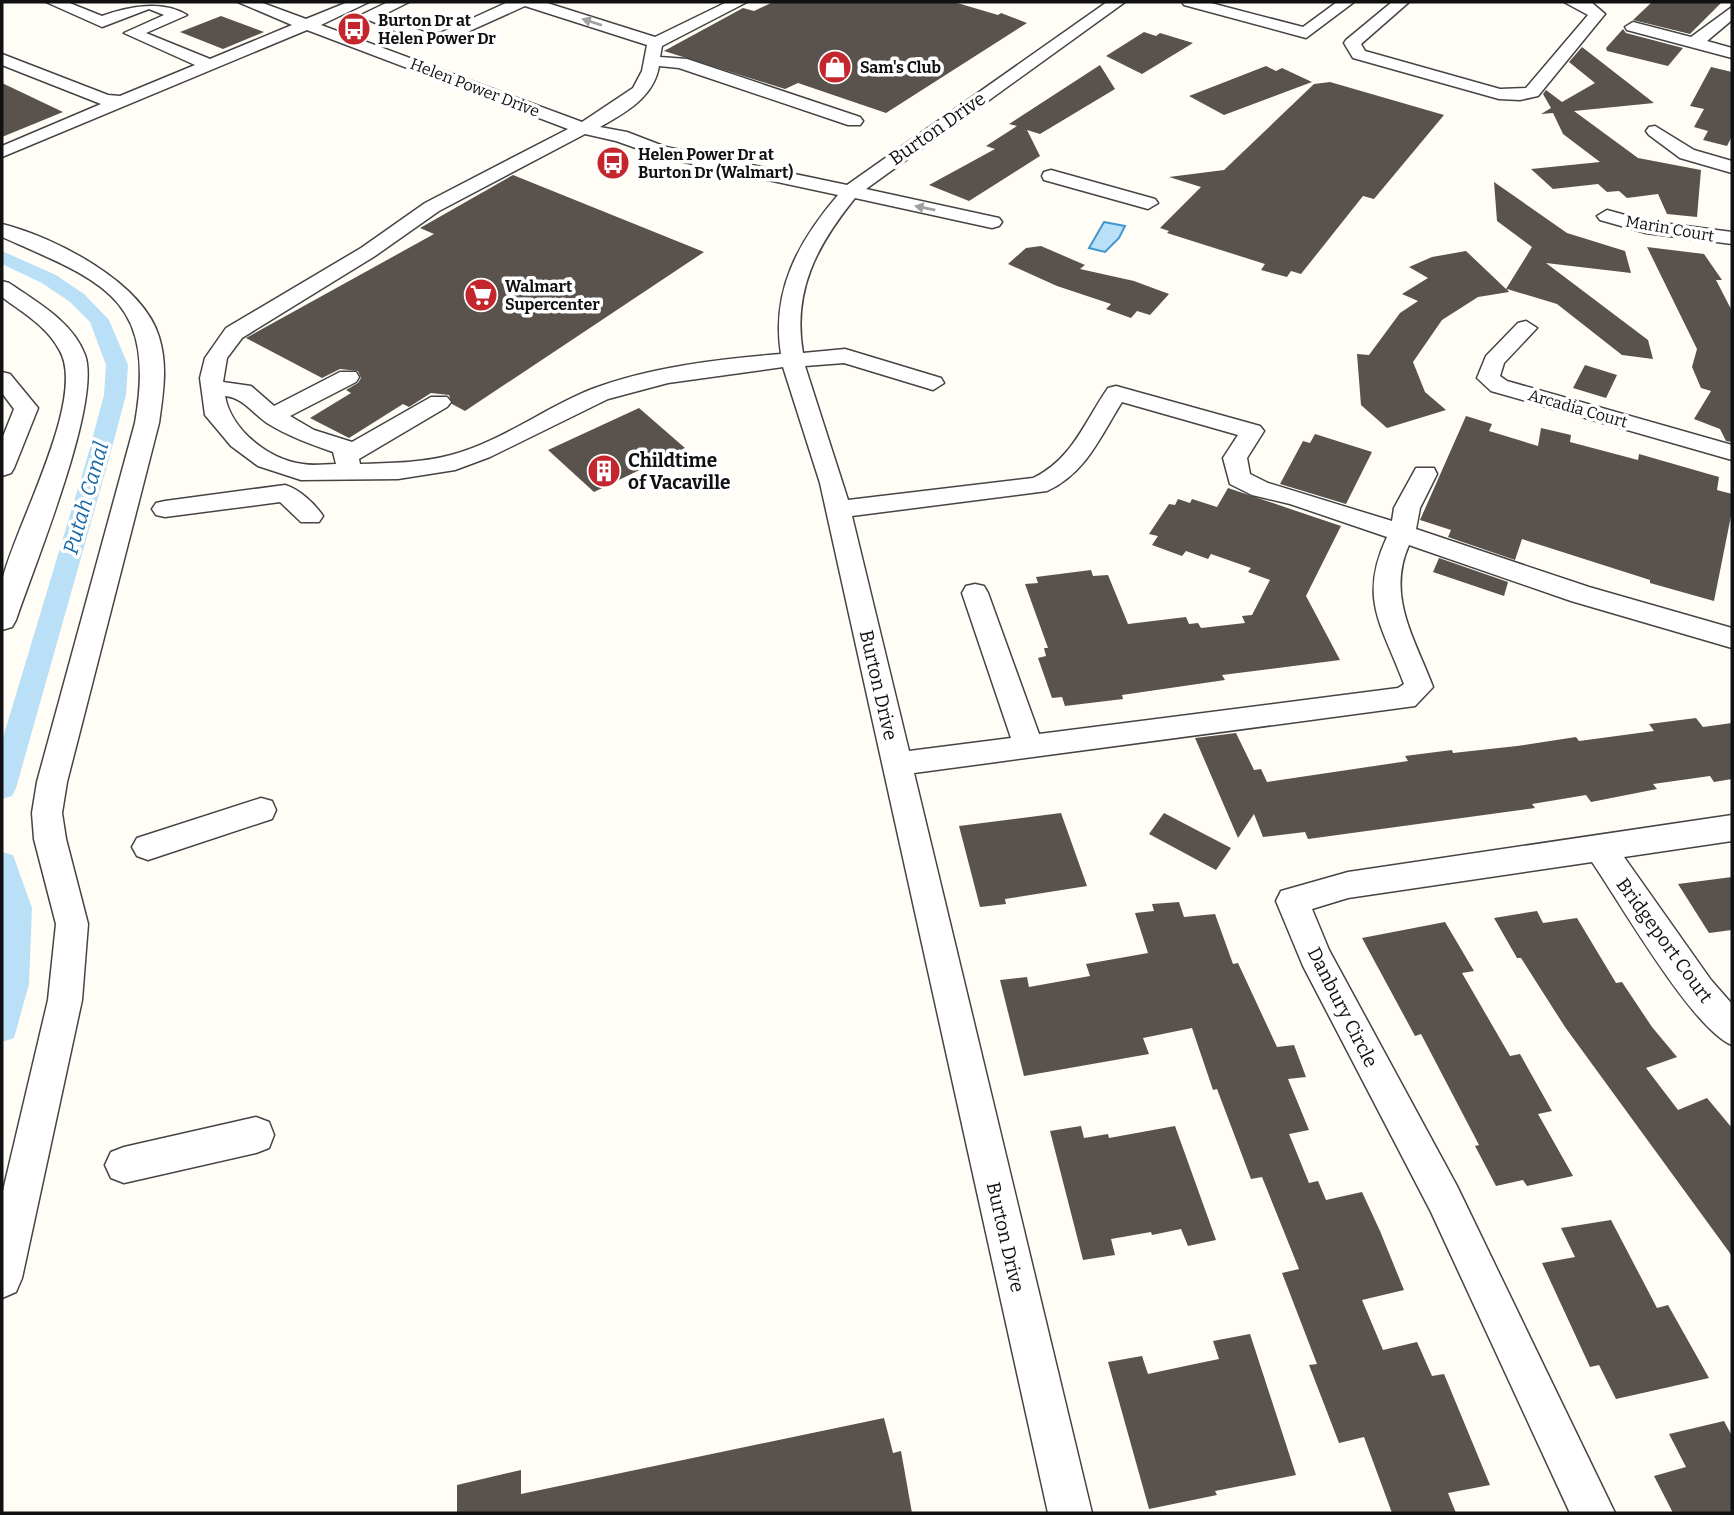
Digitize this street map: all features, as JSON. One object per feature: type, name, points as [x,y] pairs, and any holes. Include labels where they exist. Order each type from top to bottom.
[{"type":"street","points":[[54,2],[102,22],[152,3],[179,15],[132,33],[208,64]]},
{"type":"street","name":"Helen Power Drive","points":[[246,2],[585,129],[594,144],[653,166],[844,199],[986,229]]},
{"type":"street","points":[[2,152],[361,2]]},
{"type":"street","points":[[401,2],[367,16],[425,38],[443,38],[520,2]]},
{"type":"street","points":[[443,38],[445,33],[502,6],[505,2]]},
{"type":"street","points":[[529,2],[681,63],[853,121]]},
{"type":"street","points":[[739,2],[654,52],[648,80],[633,99],[585,129],[432,207],[369,252],[234,332],[216,358],[211,378],[217,415],[239,441],[267,461],[300,472],[348,463],[398,471],[454,462],[482,452],[600,394],[635,383],[793,360],[856,358],[933,383]]},
{"type":"street","points":[[1190,2],[1306,33],[1346,2]]},
{"type":"street","points":[[1401,2],[1352,43],[1359,54],[1499,94],[1520,95],[1532,92],[1597,14],[1584,5],[1572,2]]},
{"type":"street","points":[[1082,4],[1112,5]]},
{"type":"street","name":"Burton Drive","points":[[1070,1513],[838,509],[793,360],[789,315],[791,294],[825,221],[844,199],[1112,5]]},
{"type":"street","points":[[1694,42],[1732,12]]},
{"type":"street","points":[[1326,17],[1369,28]]},
{"type":"street","points":[[1633,27],[1732,53]]},
{"type":"street","points":[[2,59],[104,100],[122,102]]},
{"type":"street","points":[[1655,131],[1687,154],[1732,167]]},
{"type":"street","points":[[1051,176],[1148,202]]},
{"type":"street","name":"Marin Court","points":[[1607,216],[1646,227],[1732,238]]},
{"type":"street","points":[[2,230],[83,267],[119,290],[139,313],[151,346],[153,366],[148,423],[50,793],[47,813],[72,925],[71,956],[65,1000],[2,1278]]},
{"type":"street","points":[[2,287],[55,326],[73,353],[78,373],[72,419],[2,620]]},
{"type":"street","name":"Arcadia Court","points":[[1527,328],[1494,361],[1488,378],[1499,386],[1732,453]]},
{"type":"street","points":[[272,416],[348,377]]},
{"type":"street","points":[[2,379],[10,399],[26,408],[2,468]]},
{"type":"street","points":[[212,388],[243,391],[272,416],[306,435],[345,448],[348,463]]},
{"type":"street","points":[[838,509],[1038,485],[1058,479],[1076,461],[1116,393],[1252,431],[1235,458],[1239,478],[1261,489],[1296,497],[1580,594],[1732,638]]},
{"type":"street","points":[[348,463],[439,402]]},
{"type":"street","points":[[897,764],[1405,698],[1419,687],[1411,662],[1389,620],[1387,570],[1402,534],[1408,508],[1425,474]]},
{"type":"street","points":[[165,509],[285,493],[310,516]]},
{"type":"street","points":[[975,593],[1029,747]]},
{"type":"street","points":[[148,846],[261,810]]},
{"type":"street","name":"Danbury Circle","points":[[1593,1513],[1444,1199],[1315,956],[1292,901],[1348,885],[1732,828]]},
{"type":"street","name":"Bridgeport Court","points":[[1600,848],[1699,991],[1732,1029]]},
{"type":"street","points":[[124,1165],[256,1135]]},
{"type":"water","points":[[1104,222],[1125,226],[1119,238],[1105,252],[1089,248]]},
{"type":"building","name":"Sam's Club","points":[[773,2],[954,2],[998,15],[1001,13],[1027,23],[886,113],[798,83],[785,89],[664,51],[743,8],[754,11]]},
{"type":"building","points":[[1652,2],[1722,2],[1690,34],[1633,20]]},
{"type":"building","points":[[221,16],[264,32],[223,49],[180,32]]},
{"type":"building","points":[[1623,29],[1626,33],[1683,48],[1668,66],[1607,51],[1606,48]]},
{"type":"building","points":[[1144,32],[1156,36],[1160,33],[1193,43],[1142,74],[1106,56]]},
{"type":"building","points":[[1582,47],[1654,103],[1574,111],[1638,158],[1701,170],[1697,217],[1667,214],[1658,194],[1627,198],[1619,191],[1607,192],[1598,184],[1553,189],[1531,169],[1600,162],[1563,134],[1553,113],[1541,114],[1551,108],[1543,94],[1546,90],[1562,102],[1595,83],[1569,62]]},
{"type":"building","points":[[1100,65],[1115,89],[1040,134],[1027,130],[1040,156],[969,201],[929,185],[995,149],[986,146],[1017,126],[1009,124]]},
{"type":"building","points":[[1266,66],[1276,71],[1282,68],[1312,82],[1224,115],[1189,96]]},
{"type":"building","points":[[1711,67],[1732,72],[1732,136],[1727,146],[1703,140],[1708,131],[1694,127],[1704,109],[1690,106]]},
{"type":"building","points":[[1330,82],[1444,115],[1374,199],[1363,196],[1301,274],[1291,271],[1287,277],[1261,270],[1265,264],[1167,233],[1169,231],[1160,228],[1201,187],[1169,177],[1224,170],[1314,84]]},
{"type":"building","points":[[2,83],[63,112],[2,137]]},
{"type":"building","name":"Walmart Supercenter","points":[[513,175],[704,252],[465,411],[452,404],[449,395],[431,393],[409,407],[403,404],[349,438],[310,418],[351,393],[346,390],[358,383],[361,378],[358,371],[340,369],[322,378],[246,338],[434,234],[420,228]]},
{"type":"building","points":[[1494,182],[1567,233],[1625,251],[1631,273],[1546,263],[1648,340],[1653,359],[1622,355],[1557,304],[1507,289],[1509,292],[1478,297],[1442,320],[1413,362],[1425,392],[1446,410],[1387,428],[1361,405],[1357,354],[1369,355],[1400,313],[1418,301],[1402,294],[1428,278],[1409,267],[1432,257],[1466,251],[1506,289],[1532,247],[1497,221]]},
{"type":"building","points":[[1041,246],[1085,265],[1080,269],[1134,281],[1169,294],[1150,315],[1137,311],[1131,318],[1106,309],[1111,304],[1057,286],[1008,264],[1026,248]]},
{"type":"building","points":[[1647,247],[1704,254],[1722,280],[1716,280],[1732,311],[1732,442],[1726,441],[1720,429],[1694,419],[1711,391],[1701,388],[1692,367],[1697,349]]},
{"type":"building","points":[[1585,365],[1617,375],[1606,398],[1573,388]]},
{"type":"building","name":"Childtime of Vacaville","points":[[639,408],[685,448],[594,492],[548,450]]},
{"type":"building","points":[[1466,416],[1492,424],[1489,431],[1538,446],[1541,428],[1571,435],[1570,442],[1638,460],[1639,454],[1719,477],[1717,490],[1732,494],[1732,511],[1714,601],[1650,583],[1650,580],[1522,539],[1515,560],[1448,537],[1451,530],[1420,520]]},
{"type":"building","points":[[1315,434],[1372,452],[1346,504],[1280,484],[1303,441],[1310,443]]},
{"type":"building","points":[[1228,488],[1341,526],[1306,596],[1340,660],[1222,675],[1225,680],[1122,695],[1123,699],[1065,706],[1062,697],[1052,698],[1038,658],[1046,656],[1044,648],[1048,648],[1025,584],[1038,583],[1036,577],[1091,570],[1093,576],[1108,575],[1128,624],[1186,617],[1189,624],[1198,623],[1201,628],[1245,623],[1242,616],[1252,615],[1270,580],[1248,572],[1251,568],[1211,554],[1208,559],[1186,551],[1182,556],[1152,545],[1158,536],[1149,534],[1169,504],[1175,505],[1178,499],[1190,503],[1192,499],[1217,507]]},
{"type":"building","points":[[1439,558],[1508,582],[1504,596],[1433,572]]},
{"type":"building","points":[[1696,718],[1703,727],[1732,723],[1732,779],[1714,782],[1710,776],[1653,784],[1657,789],[1591,802],[1586,795],[1532,804],[1535,808],[1308,839],[1305,832],[1263,837],[1254,814],[1238,838],[1195,738],[1236,733],[1254,770],[1261,769],[1267,782],[1408,761],[1405,756],[1517,746],[1576,737],[1579,741],[1654,731],[1649,724]]},
{"type":"building","points":[[1061,813],[1087,886],[1005,899],[1006,904],[980,907],[959,826]]},
{"type":"building","points":[[1164,813],[1231,848],[1216,870],[1149,834]]},
{"type":"building","points":[[1732,877],[1732,930],[1709,933],[1678,884]]},
{"type":"building","points":[[1179,902],[1184,917],[1215,914],[1233,964],[1238,963],[1277,1047],[1294,1045],[1306,1077],[1288,1079],[1309,1130],[1289,1134],[1309,1183],[1318,1181],[1326,1200],[1362,1192],[1380,1231],[1404,1290],[1362,1300],[1383,1350],[1417,1342],[1432,1376],[1444,1374],[1490,1485],[1448,1493],[1456,1513],[1392,1513],[1364,1437],[1339,1443],[1309,1365],[1317,1364],[1282,1273],[1299,1269],[1262,1177],[1251,1179],[1217,1089],[1213,1090],[1192,1028],[1143,1038],[1149,1054],[1024,1076],[1000,980],[1027,977],[1029,987],[1090,976],[1086,964],[1148,953],[1135,913],[1154,911],[1152,904]]},
{"type":"building","points":[[1537,911],[1543,923],[1577,918],[1616,983],[1622,982],[1652,1027],[1677,1057],[1646,1068],[1678,1110],[1707,1098],[1732,1128],[1732,1256],[1565,1027],[1521,958],[1517,958],[1494,918]]},
{"type":"building","points":[[1445,922],[1474,971],[1462,973],[1510,1056],[1520,1054],[1552,1111],[1538,1114],[1573,1176],[1527,1186],[1523,1180],[1496,1186],[1475,1146],[1479,1145],[1421,1034],[1415,1036],[1362,938]]},
{"type":"building","points":[[1081,1126],[1084,1138],[1108,1134],[1109,1138],[1175,1126],[1216,1240],[1188,1246],[1181,1229],[1152,1235],[1151,1232],[1111,1239],[1115,1255],[1083,1260],[1050,1131]]},
{"type":"building","points":[[1611,1220],[1657,1308],[1668,1305],[1709,1378],[1616,1399],[1599,1365],[1590,1367],[1542,1263],[1575,1257],[1561,1228]]},
{"type":"building","points":[[1250,1334],[1296,1475],[1215,1491],[1217,1495],[1149,1509],[1108,1362],[1142,1356],[1148,1374],[1219,1359],[1213,1341]]},
{"type":"building","points":[[884,1418],[893,1453],[901,1451],[912,1513],[457,1513],[457,1485],[521,1470],[521,1494]]},
{"type":"building","points":[[1724,1421],[1732,1436],[1732,1513],[1673,1513],[1654,1476],[1686,1467],[1669,1434]]},
{"type":"waterway","name":"Putah Canal","points":[[2,257],[49,279],[77,298],[99,320],[117,365],[115,395],[99,455],[2,788]]},
{"type":"waterway","name":"Putah Canal","points":[[2,864],[17,908],[13,984],[2,1027]]},
{"type":"place","name":"Burton Dr at Helen Power Dr","points":[[354,29]]},
{"type":"place","name":"Sam's Club","points":[[835,67]]},
{"type":"place","name":"Helen Power Dr at Burton Dr (Walmart)","points":[[613,163]]},
{"type":"place","name":"Walmart Supercenter","points":[[481,295]]},
{"type":"place","name":"Childtime of Vacaville","points":[[604,471]]}]
